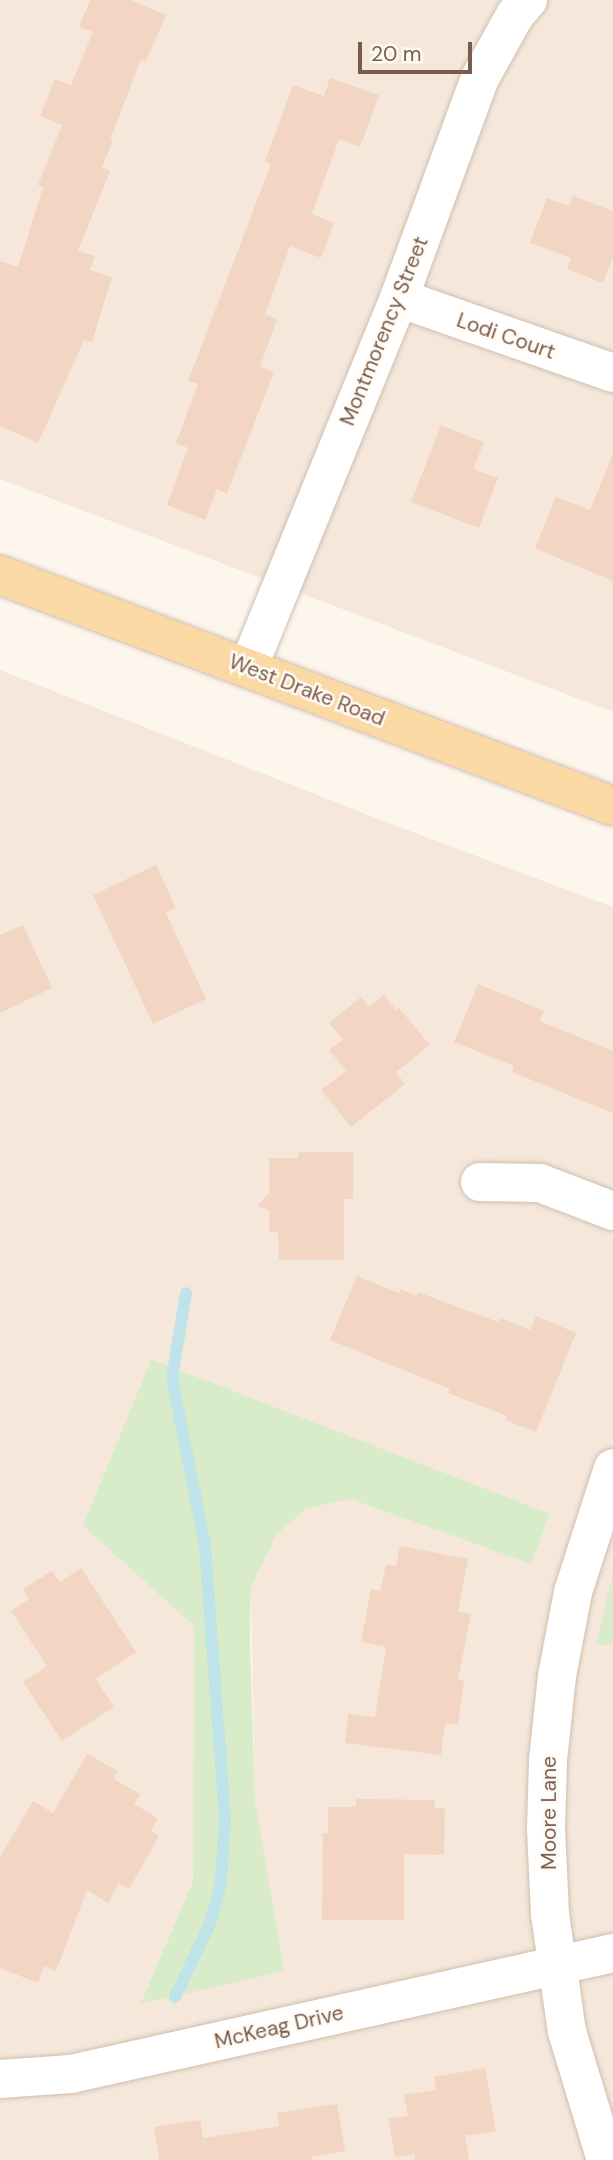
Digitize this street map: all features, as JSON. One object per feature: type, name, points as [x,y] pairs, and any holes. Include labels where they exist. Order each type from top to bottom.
[{"type":"main road","name":"West Drake Road","points":[[0,575],[613,806]]},
{"type":"street","name":"Montmorency Street","points":[[248,668],[399,298],[480,78],[515,15],[528,0]]},
{"type":"street","name":"Lodi Court","points":[[399,298],[613,373]]},
{"type":"street","points":[[480,1182],[540,1183],[613,1211]]},
{"type":"street","name":"Moore Lane","points":[[606,2160],[568,2032],[557,1965],[546,1828],[548,1760],[557,1676],[573,1592],[613,1468]]},
{"type":"street","name":"McKeag Drive","points":[[0,2079],[71,2074],[613,1953]]},
{"type":"shaded area","points":[[0,0],[613,0],[613,712],[0,479]]},
{"type":"shaded area","points":[[0,670],[373,817],[613,907],[613,1576],[596,1646],[613,1644],[613,2160],[0,2160]],"holes":[[[151,1359],[550,1515],[531,1564],[350,1499],[306,1509],[277,1534],[251,1587],[255,1802],[140,2003],[193,1881],[194,1626],[83,1526]]]},
{"type":"green space","points":[[151,1359],[550,1514],[531,1564],[350,1499],[306,1509],[277,1534],[251,1587],[250,1638],[255,1802],[284,1971],[140,2004],[193,1881],[194,1626],[83,1526]]},
{"type":"green space","points":[[613,1576],[613,1644],[596,1646],[609,1589]]},
{"type":"building","points":[[90,0],[130,0],[166,15],[146,61],[141,59],[110,140],[113,141],[102,167],[110,171],[78,251],[95,256],[90,270],[112,277],[92,342],[84,340],[38,443],[0,426],[0,261],[18,267],[43,187],[38,185],[62,125],[40,116],[55,79],[71,85],[93,32],[79,27]]},
{"type":"building","points":[[330,78],[379,95],[360,147],[339,139],[312,214],[334,223],[321,258],[290,246],[265,314],[277,319],[260,367],[274,372],[227,494],[217,489],[205,520],[167,505],[188,448],[176,443],[198,384],[188,381],[271,164],[265,161],[293,85],[324,96]]},
{"type":"building","points":[[573,196],[613,211],[613,257],[603,283],[567,269],[571,258],[530,243],[547,198],[569,206]]},
{"type":"building","points":[[441,425],[484,442],[473,469],[498,478],[479,528],[411,502]]},
{"type":"building","points":[[612,456],[613,581],[535,548],[556,497],[590,510]]},
{"type":"building","points":[[156,865],[176,908],[166,913],[206,999],[153,1024],[93,895]]},
{"type":"building","points":[[23,925],[52,988],[0,1013],[0,935]]},
{"type":"building","points":[[478,984],[544,1011],[540,1021],[613,1051],[613,1113],[512,1072],[514,1066],[454,1042]]},
{"type":"building","points":[[384,995],[396,1010],[399,1008],[430,1045],[396,1072],[405,1084],[351,1127],[321,1090],[346,1071],[329,1050],[343,1040],[329,1023],[361,997],[369,1007]]},
{"type":"building","points":[[298,1152],[353,1152],[353,1199],[344,1199],[344,1260],[279,1260],[278,1232],[269,1232],[269,1210],[257,1206],[269,1193],[269,1158],[298,1158]]},
{"type":"building","points":[[357,1276],[399,1293],[401,1289],[417,1296],[418,1292],[498,1322],[500,1318],[530,1330],[536,1316],[576,1333],[536,1432],[505,1420],[507,1416],[448,1393],[450,1389],[330,1340]]},
{"type":"building","points":[[400,1546],[468,1559],[458,1611],[471,1614],[458,1680],[464,1681],[458,1725],[445,1723],[441,1755],[345,1743],[348,1714],[375,1717],[386,1647],[361,1642],[371,1589],[380,1591],[386,1564],[396,1566]]},
{"type":"building","points":[[81,1568],[136,1652],[96,1679],[114,1707],[62,1741],[23,1682],[47,1666],[11,1611],[29,1599],[23,1589],[52,1571],[60,1582]]},
{"type":"building","points":[[87,1754],[118,1771],[114,1779],[140,1794],[134,1804],[158,1818],[151,1831],[159,1836],[129,1889],[119,1883],[108,1903],[87,1890],[56,1971],[44,1966],[38,1983],[0,1968],[0,1857],[33,1801],[53,1813]]},
{"type":"building","points":[[356,1799],[435,1800],[435,1808],[445,1808],[444,1855],[404,1854],[404,1920],[322,1920],[323,1833],[328,1833],[328,1807],[356,1807]]},
{"type":"building","points":[[485,2068],[496,2131],[465,2136],[469,2160],[415,2160],[414,2154],[395,2157],[388,2118],[408,2116],[404,2095],[436,2090],[434,2077]]},
{"type":"building","points":[[337,2104],[345,2151],[312,2157],[312,2160],[159,2160],[154,2127],[200,2120],[203,2138],[279,2126],[277,2113]]},
{"type":"waterway","points":[[175,1997],[210,1924],[221,1882],[225,1819],[205,1546],[172,1378],[186,1293]]}]
